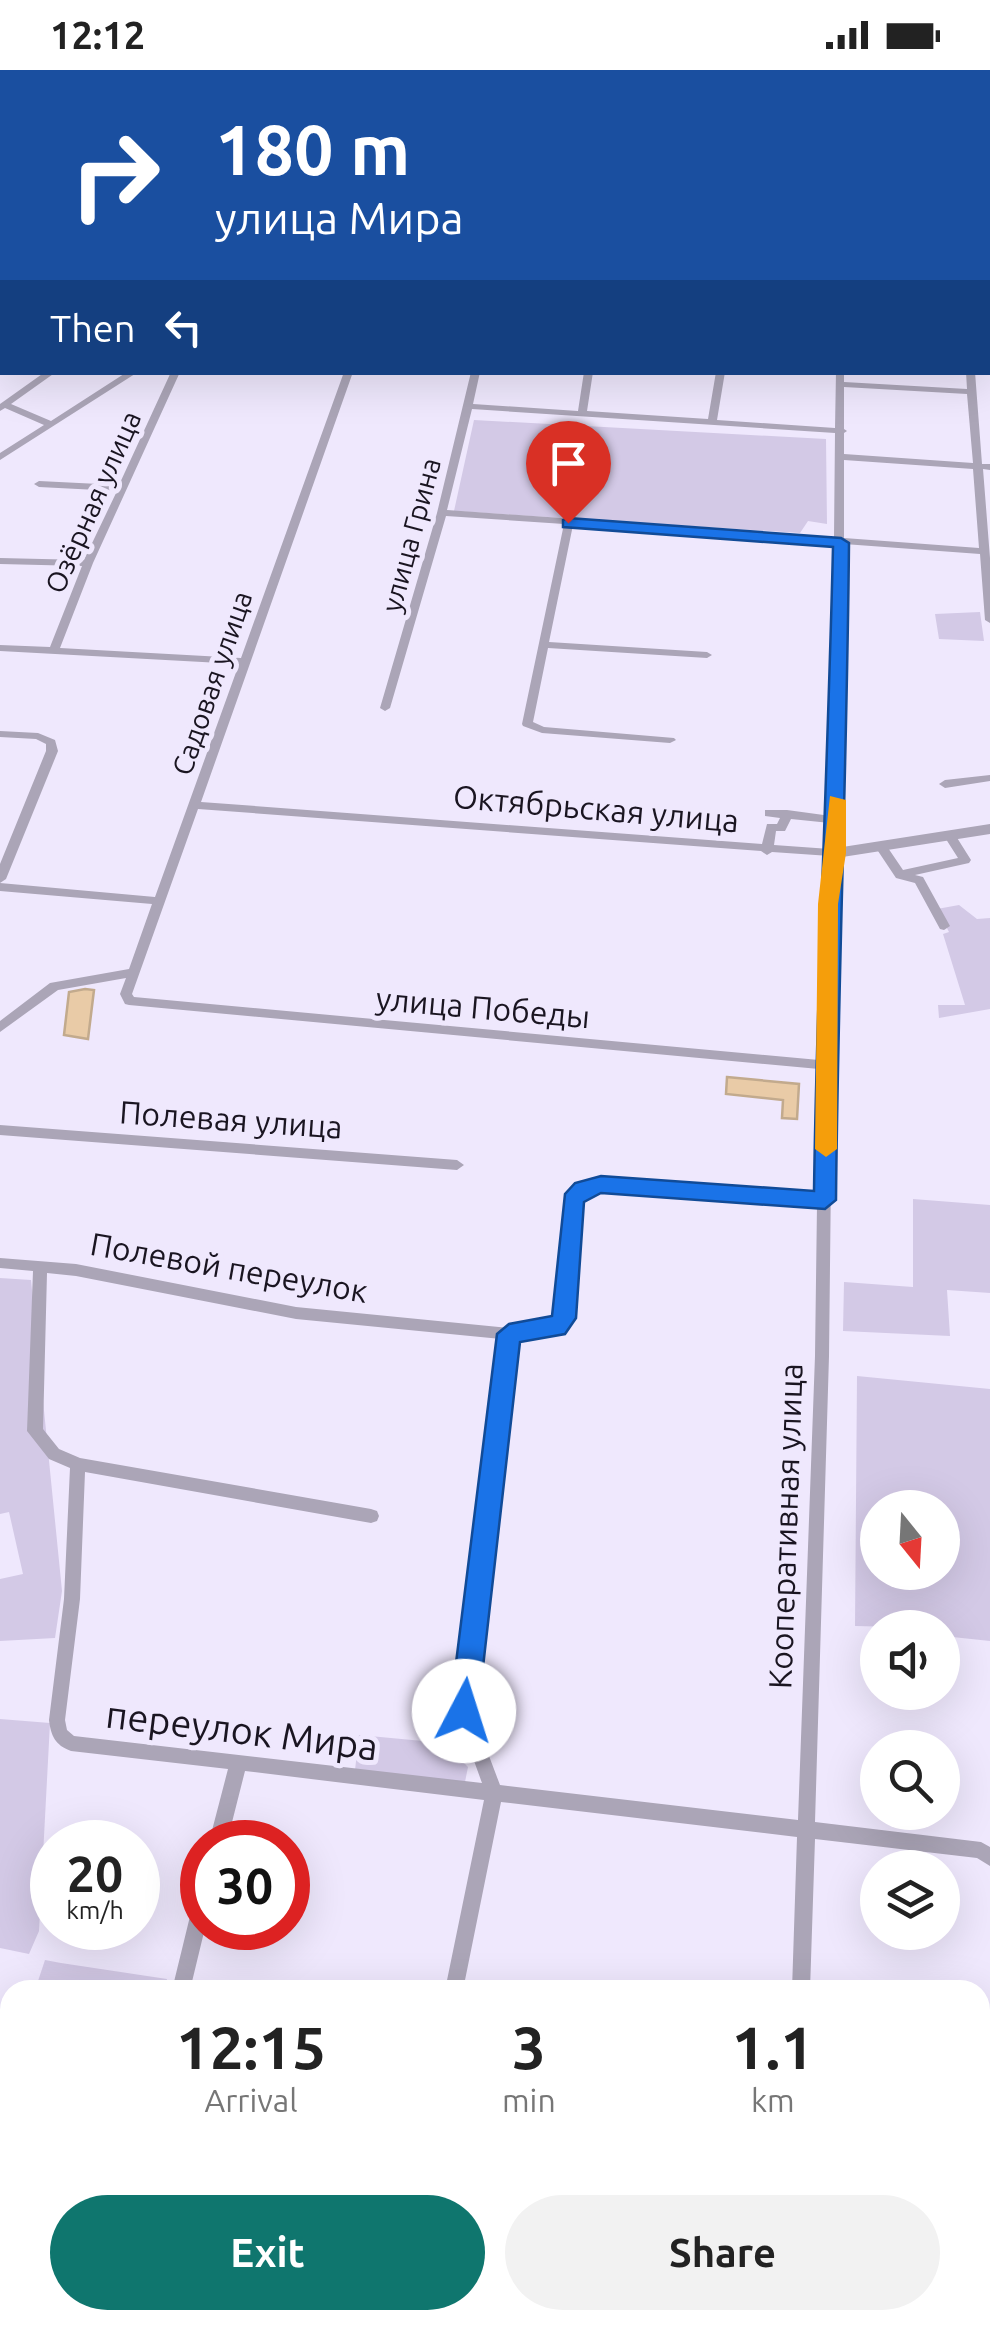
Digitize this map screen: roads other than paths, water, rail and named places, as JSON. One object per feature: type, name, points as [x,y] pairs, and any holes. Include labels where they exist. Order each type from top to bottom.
[{"type":"street","points":[[3,406],[48,375]]},
{"type":"street","points":[[0,457],[129,375]]},
{"type":"street","name":"Озёрная улица","points":[[54,651],[121,488],[175,375]]},
{"type":"street","name":"Садовая улица","points":[[135,1005],[126,994],[348,375]]},
{"type":"street","name":"улица Грина","points":[[385,708],[442,513],[475,375]]},
{"type":"street","points":[[582,414],[588,375]]},
{"type":"street","points":[[712,423],[720,375]]},
{"type":"street","points":[[970,375],[990,620]]},
{"type":"street","points":[[836,853],[840,378],[972,392]]},
{"type":"street","points":[[3,406],[50,424]]},
{"type":"street","points":[[468,406],[842,432]]},
{"type":"street","points":[[842,457],[990,468]]},
{"type":"street","points":[[38,484],[121,488]]},
{"type":"street","points":[[442,513],[984,551]]},
{"type":"street","points":[[568,523],[528,724],[542,730],[670,740]]},
{"type":"street","points":[[0,560],[88,564]]},
{"type":"street","points":[[544,645],[706,655]]},
{"type":"street","points":[[0,648],[246,661]]},
{"type":"street","points":[[0,734],[38,736],[51,742],[52,751],[0,878]]},
{"type":"street","points":[[946,784],[990,778]]},
{"type":"street","name":"Октябрьская улица","points":[[196,805],[767,851],[836,853],[990,829]]},
{"type":"street","points":[[769,812],[836,820]]},
{"type":"street","points":[[767,851],[772,827],[781,828],[787,814]]},
{"type":"street","points":[[900,875],[965,860],[950,836]]},
{"type":"street","points":[[882,848],[900,875],[919,880],[944,926]]},
{"type":"street","name":"Кооперативная улица","points":[[801,1980],[825,1200],[828,904],[836,853]]},
{"type":"street","points":[[0,887],[160,901]]},
{"type":"street","points":[[0,1028],[22,1006],[54,986],[134,972]]},
{"type":"street","name":"улица Победы","points":[[135,1005],[827,1065]]},
{"type":"street","name":"Полевая улица","points":[[0,1130],[457,1165]]},
{"type":"street","name":"Полевой переулок","points":[[0,1262],[40,1265],[296,1313],[509,1334],[557,1328],[564,1318],[573,1200],[583,1189],[601,1184],[825,1200]]},
{"type":"street","points":[[40,1265],[35,1431],[54,1454],[78,1464],[371,1516]]},
{"type":"street","points":[[456,1980],[494,1794],[464,1711],[509,1334]]},
{"type":"street","name":"переулок Мира","points":[[78,1464],[72,1599],[57,1720],[60,1734],[71,1743],[981,1850],[990,1858]]},
{"type":"street","points":[[224,1820],[238,1764]]},
{"type":"street","points":[[183,1980],[190,1950]]}]
